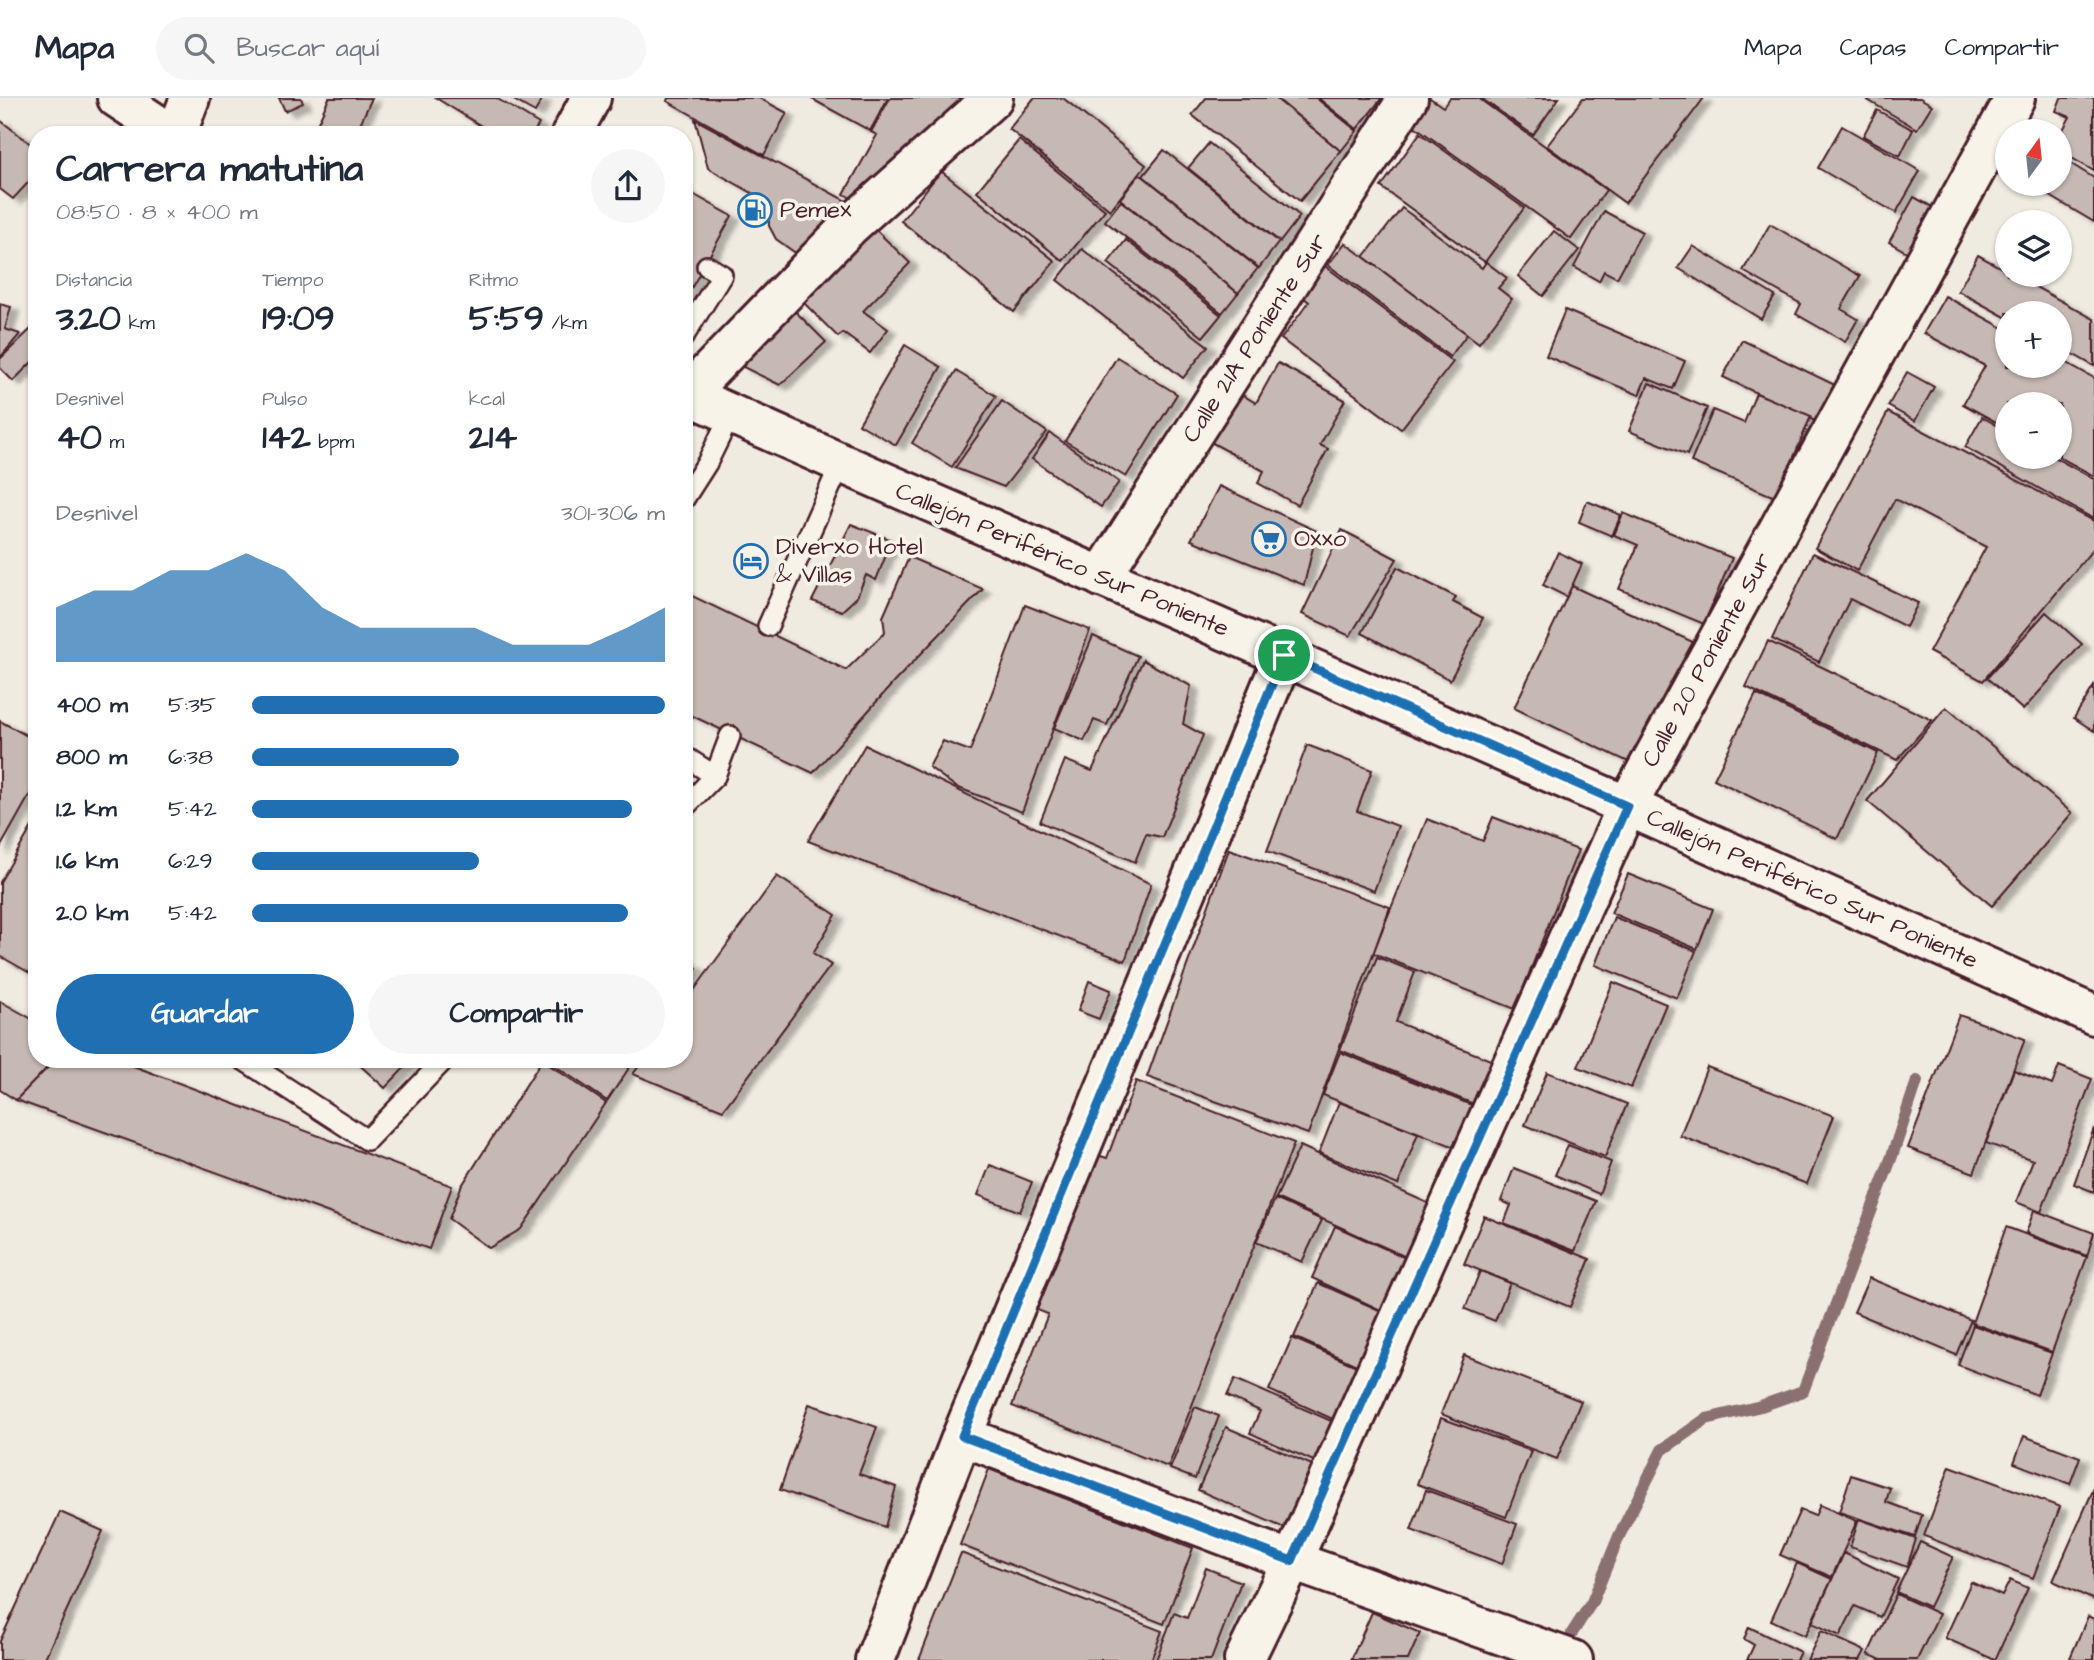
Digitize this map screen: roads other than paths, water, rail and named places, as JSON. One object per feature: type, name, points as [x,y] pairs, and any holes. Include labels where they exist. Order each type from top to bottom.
[{"type":"street","points":[[117,98],[161,126]]},
{"type":"street","points":[[179,126],[190,98]]},
{"type":"street","points":[[576,126],[592,98]]},
{"type":"street","points":[[693,386],[851,225],[993,98]]},
{"type":"street","name":"Calle 21A Poniente Sur","points":[[1101,577],[1408,98]]},
{"type":"street","name":"Calle 20 Poniente Sur","points":[[1244,1660],[1292,1561],[1627,806],[2015,98]]},
{"type":"street","name":"Callejón Periférico Sur Poniente","points":[[693,396],[2094,1014]]},
{"type":"street","points":[[875,1660],[962,1436],[1284,655]]},
{"type":"street","points":[[962,1436],[1292,1561],[1573,1660]]},
{"type":"lane","points":[[693,322],[722,275],[707,266]]},
{"type":"lane","points":[[693,485],[707,463],[730,414]]},
{"type":"lane","points":[[768,626],[841,463]]},
{"type":"lane","points":[[693,799],[715,776],[730,736]]},
{"type":"lane","points":[[693,762],[715,776]]},
{"type":"lane","points":[[256,1068],[367,1140],[436,1068]]},
{"type":"waterway","points":[[1572,1633],[1592,1602],[1619,1536],[1662,1450],[1706,1419],[1761,1406],[1803,1391],[1892,1156],[1917,1081]]},
{"type":"place","name":"Pemex","points":[[755,210]]},
{"type":"place","name":"Oxxo","points":[[1269,539]]},
{"type":"place","name":"Diverxo Hotel & Villas","points":[[751,561]]}]
